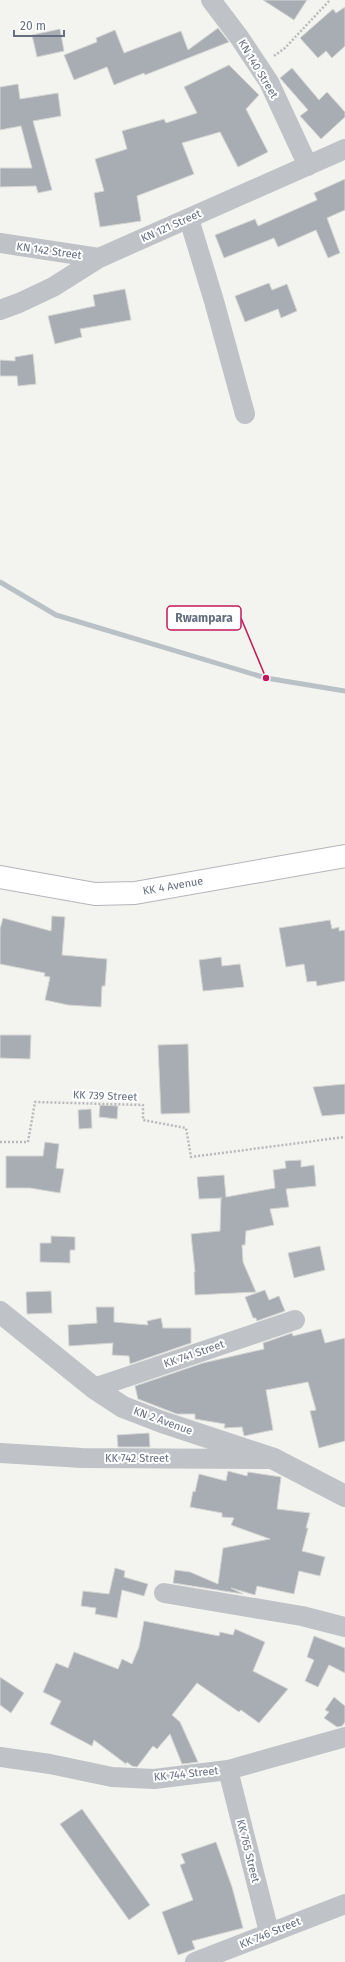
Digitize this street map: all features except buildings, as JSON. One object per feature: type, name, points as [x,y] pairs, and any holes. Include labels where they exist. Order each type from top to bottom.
[{"type":"main road","name":"KK 4 Avenue","points":[[0,877],[95,894],[135,893],[345,856]]},
{"type":"street","name":"KN 140 Street","points":[[211,0],[269,82],[308,166]]},
{"type":"street","name":"KN 121 Street","points":[[0,310],[19,303],[53,286],[99,258],[345,149]]},
{"type":"street","points":[[189,219],[214,301],[244,414]]},
{"type":"street","name":"KN 142 Street","points":[[0,243],[99,258]]},
{"type":"street","name":"KN 2 Avenue","points":[[0,1312],[94,1388],[123,1407],[156,1420],[274,1459],[345,1496]]},
{"type":"street","name":"KK 741 Street","points":[[94,1388],[295,1320]]},
{"type":"street","name":"KK 742 Street","points":[[0,1454],[82,1458],[274,1459]]},
{"type":"street","points":[[164,1592],[302,1616],[345,1627]]},
{"type":"street","name":"KK 744 Street","points":[[0,1757],[119,1777],[154,1779],[228,1770],[345,1738]]},
{"type":"street","name":"KK 765 Street","points":[[228,1770],[268,1932]]},
{"type":"street","name":"KK 746 Street","points":[[195,1962],[225,1957],[268,1932],[345,1904]]},
{"type":"path","points":[[259,67],[286,48],[330,0]]},
{"type":"path","name":"KK 739 Street","points":[[0,1142],[28,1142],[36,1102],[143,1105],[142,1120],[186,1128],[191,1157],[345,1137]]},
{"type":"waterway","points":[[0,582],[56,615],[266,678],[345,691]]},
{"type":"place","name":"Rwampara","points":[[266,678]]}]
